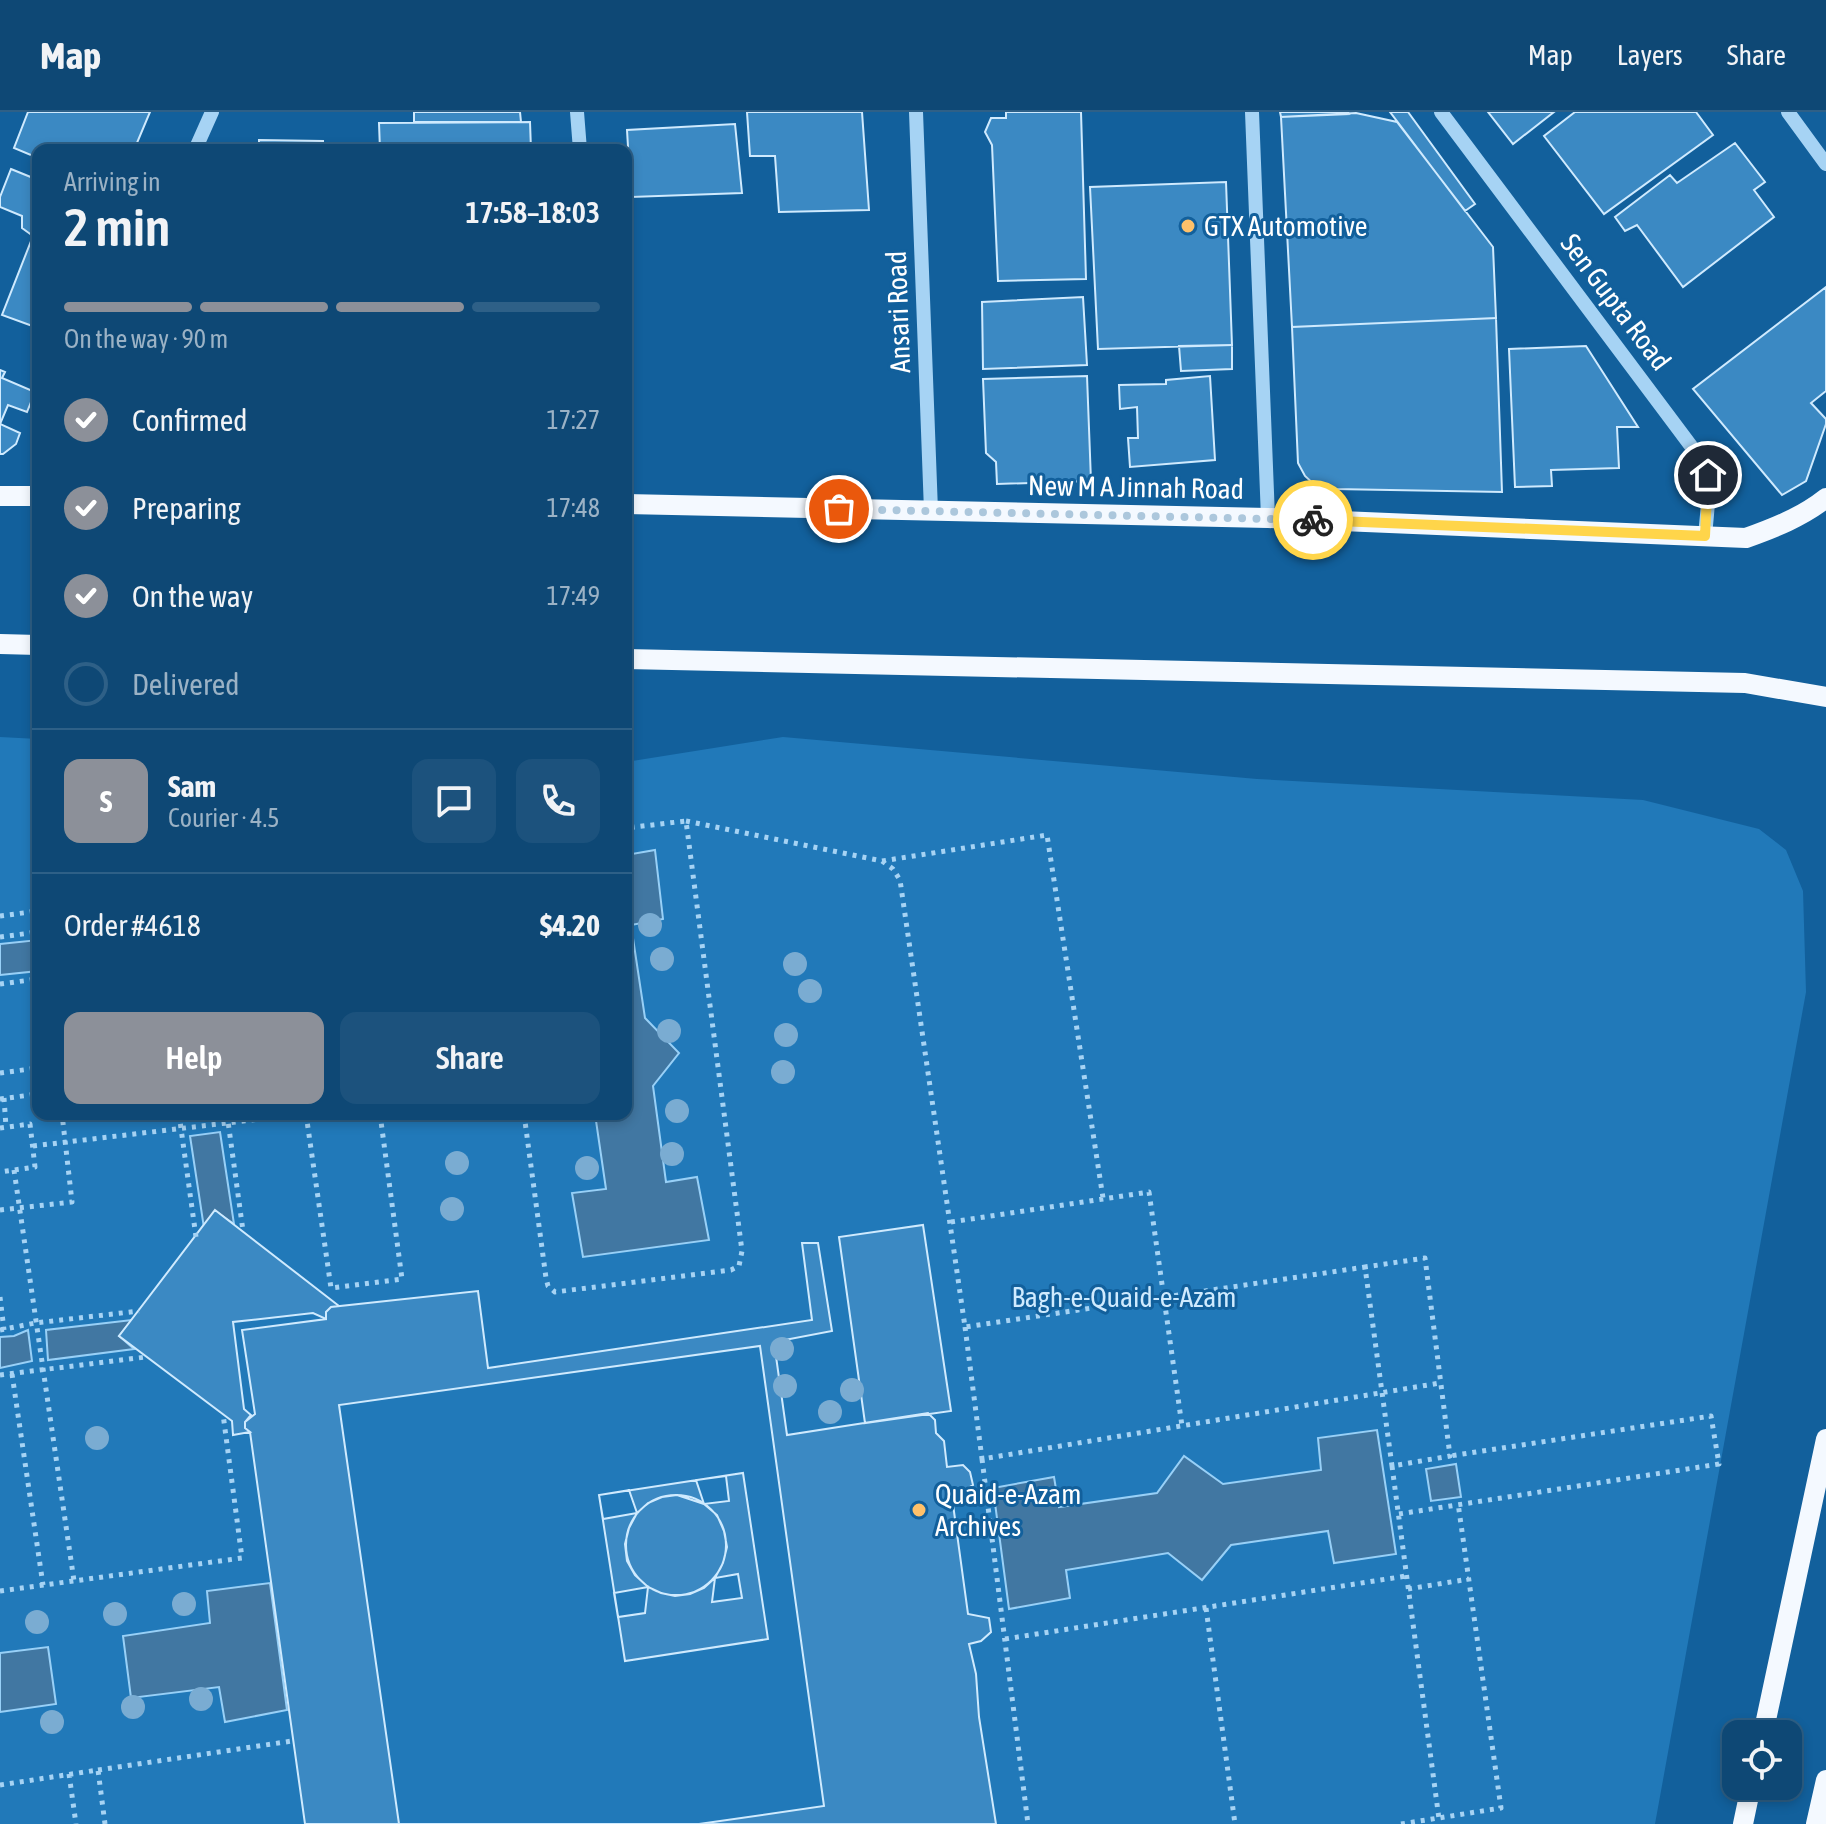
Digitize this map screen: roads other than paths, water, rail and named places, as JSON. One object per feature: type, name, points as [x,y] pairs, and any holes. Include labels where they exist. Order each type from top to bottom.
[{"type":"main road","points":[[0,496],[32,496]]},
{"type":"main road","name":"New M A Jinnah Road","points":[[632,504],[1268,518],[1746,538],[1781,525],[1826,498]]},
{"type":"main road","points":[[0,644],[32,645]]},
{"type":"main road","points":[[632,659],[1745,683],[1826,697]]},
{"type":"main road","points":[[1766,1720],[1826,1439]]},
{"type":"main road","points":[[1816,1824],[1826,1780]]},
{"type":"main road","points":[[1743,1824],[1748,1800]]},
{"type":"street","points":[[198,144],[212,112]]},
{"type":"street","points":[[577,112],[580,144]]},
{"type":"street","name":"Ansari Road","points":[[916,112],[931,511]]},
{"type":"street","points":[[1252,112],[1268,518]]},
{"type":"street","name":"Sen Gupta Road","points":[[1441,112],[1703,462],[1708,475],[1705,536]]},
{"type":"street","points":[[1788,112],[1826,164]]},
{"type":"place","name":"GTX Automotive","points":[[1188,226]]},
{"type":"place","name":"Quaid-e-Azam Archives","points":[[919,1510]]},
{"type":"park label","name":"Bagh-e-Quaid-e-Azam","points":[[1124,1297]]}]
